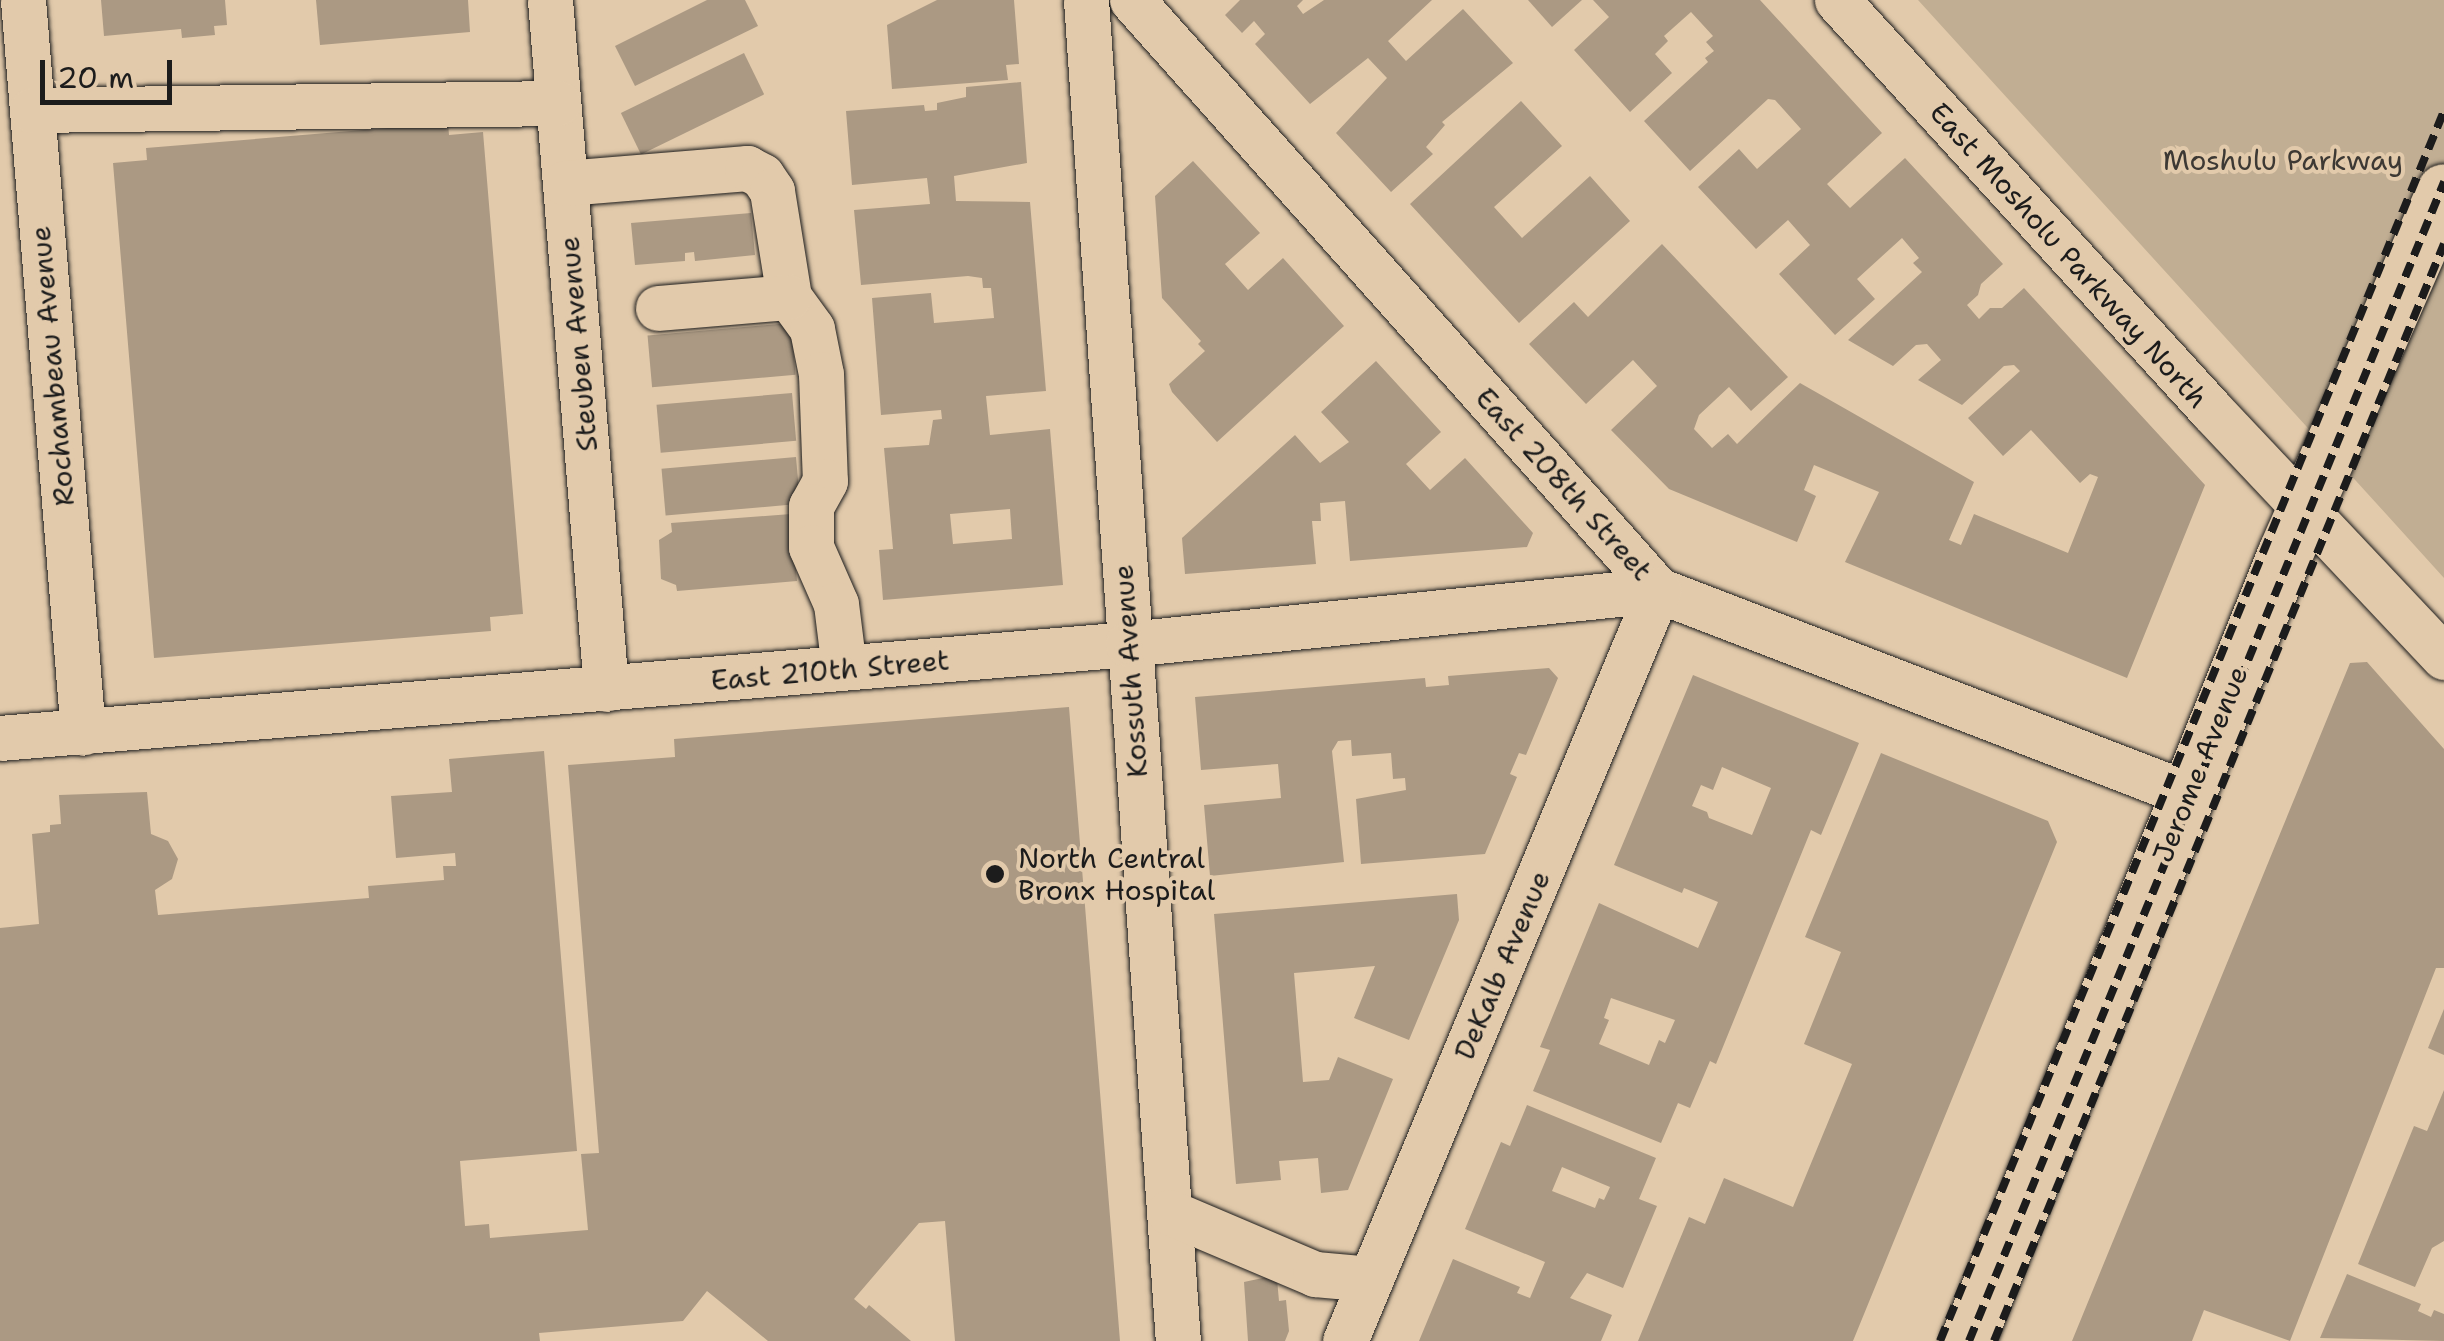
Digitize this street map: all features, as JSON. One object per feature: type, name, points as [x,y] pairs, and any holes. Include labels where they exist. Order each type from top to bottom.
[{"type":"main road","name":"Jerome Avenue","points":[[1967,1341],[2306,506],[2444,191]]},
{"type":"street","name":"Rochambeau Avenue","points":[[22,0],[82,733]]},
{"type":"street","name":"Steuben Avenue","points":[[550,0],[606,689]]},
{"type":"street","name":"Kossuth Avenue","points":[[1086,0],[1178,1341]]},
{"type":"street","name":"East 208th Street","points":[[1132,0],[1658,590],[2188,794]]},
{"type":"street","name":"East Mosholu Parkway North","points":[[1837,0],[2212,412],[2306,506],[2444,657]]},
{"type":"street","points":[[32,110],[558,103]]},
{"type":"street","points":[[565,183],[747,168],[762,176],[772,190],[789,297],[812,330],[822,374],[825,480],[811,506],[812,546],[836,604],[844,668]]},
{"type":"street","points":[[658,308],[789,297]]},
{"type":"street","name":"East 210th Street","points":[[0,738],[1128,644],[1658,590]]},
{"type":"street","name":"DeKalb Avenue","points":[[1345,1341],[1658,590]]},
{"type":"street","points":[[1168,1212],[1315,1274],[1371,1279]]},
{"type":"green space","name":"Moshulu Parkway","points":[[1918,0],[2444,0],[2444,578],[2387,515]]},
{"type":"building","points":[[101,0],[225,0],[227,25],[214,26],[215,35],[182,38],[181,29],[104,36]]},
{"type":"building","points":[[316,0],[468,0],[470,32],[320,45]]},
{"type":"building","points":[[707,0],[745,0],[758,26],[635,86],[615,46]]},
{"type":"building","points":[[937,0],[1014,0],[1019,64],[1006,65],[1008,80],[892,89],[887,25]]},
{"type":"building","points":[[1240,0],[1303,0],[1297,6],[1303,14],[1324,0],[1432,0],[1388,41],[1406,61],[1463,9],[1513,63],[1442,122],[1445,125],[1426,147],[1433,154],[1391,192],[1336,133],[1387,78],[1368,58],[1310,104],[1255,44],[1265,34],[1254,21],[1242,33],[1225,15]]},
{"type":"building","points":[[1528,0],[1582,0],[1552,27]]},
{"type":"building","points":[[1593,0],[1760,0],[1882,133],[1827,184],[1850,208],[1905,158],[2003,264],[1981,284],[1978,295],[1967,305],[1979,319],[1990,308],[2002,308],[2024,288],[2205,485],[2127,678],[1845,562],[1879,492],[1814,465],[1804,490],[1816,496],[1797,542],[1669,489],[1611,430],[1657,386],[1633,360],[1586,404],[1529,344],[1574,302],[1588,317],[1662,244],[1788,377],[1751,411],[1729,387],[1699,415],[1694,429],[1712,448],[1728,434],[1737,444],[1800,383],[1974,482],[1949,540],[1961,545],[1974,514],[2068,553],[2098,477],[2090,474],[2080,483],[2031,430],[2003,456],[1968,418],[2020,371],[2014,365],[2004,366],[1962,405],[1918,380],[1941,360],[1927,344],[1916,345],[1893,366],[1848,340],[1922,272],[1913,263],[1919,258],[1902,238],[1857,279],[1875,299],[1835,335],[1779,274],[1810,245],[1788,220],[1756,249],[1698,187],[1739,149],[1757,169],[1801,129],[1775,100],[1768,99],[1690,171],[1644,121],[1708,62],[1705,58],[1714,51],[1706,42],[1713,36],[1691,12],[1664,36],[1668,41],[1655,54],[1672,73],[1630,112],[1574,50],[1609,17]]},
{"type":"building","points":[[744,53],[764,94],[641,154],[621,113]]},
{"type":"building","points":[[1021,82],[1027,163],[954,176],[956,201],[1030,202],[1046,391],[986,396],[990,435],[1050,429],[1063,585],[883,600],[879,550],[893,549],[884,448],[929,445],[933,420],[942,419],[941,410],[881,415],[872,298],[931,293],[934,323],[994,318],[991,288],[983,288],[982,278],[861,285],[854,210],[930,204],[927,178],[852,185],[846,111],[924,105],[925,111],[937,110],[937,103],[966,97],[966,87]],"holes":[[[1010,509],[1012,539],[953,544],[950,514]]]},
{"type":"building","points":[[1521,101],[1562,146],[1494,207],[1522,238],[1590,176],[1630,221],[1519,323],[1410,204]]},
{"type":"building","points":[[448,123],[449,135],[483,132],[523,614],[490,617],[491,631],[154,658],[113,163],[147,160],[146,148]]},
{"type":"building","points":[[1193,161],[1260,233],[1225,264],[1248,290],[1283,258],[1344,326],[1217,442],[1169,384],[1205,351],[1198,344],[1201,341],[1162,298],[1155,196]]},
{"type":"building","points":[[751,213],[755,255],[695,261],[694,252],[685,253],[685,261],[635,265],[631,223]]},
{"type":"building","points":[[791,323],[796,375],[652,387],[648,336]]},
{"type":"building","points":[[1376,361],[1441,432],[1406,464],[1430,490],[1465,458],[1533,533],[1527,547],[1350,561],[1345,501],[1320,503],[1321,521],[1312,521],[1316,564],[1185,574],[1182,538],[1295,435],[1320,463],[1349,442],[1321,412]]},
{"type":"building","points":[[792,393],[796,441],[661,453],[657,405]]},
{"type":"building","points":[[796,457],[800,504],[666,516],[662,469]]},
{"type":"building","points":[[791,514],[797,581],[677,591],[676,585],[661,579],[659,540],[672,532],[671,523]]},
{"type":"building","points":[[2367,662],[2444,749],[2444,968],[2436,968],[2290,1341],[2204,1310],[2192,1341],[2072,1341],[2350,663]]},
{"type":"building","points":[[1549,668],[1558,678],[1526,755],[1519,753],[1510,774],[1517,777],[1485,854],[1361,864],[1356,799],[1406,790],[1405,778],[1393,779],[1391,753],[1352,756],[1351,740],[1338,741],[1332,751],[1344,862],[1210,876],[1204,805],[1281,798],[1278,764],[1201,770],[1195,697],[1425,678],[1426,687],[1449,685],[1448,676]]},
{"type":"building","points":[[1693,675],[1859,743],[1821,835],[1811,830],[1716,1064],[1710,1061],[1690,1108],[1678,1103],[1661,1143],[1533,1091],[1550,1050],[1540,1047],[1599,903],[1698,948],[1718,902],[1684,888],[1682,893],[1614,865]],"holes":[[[1722,767],[1771,788],[1752,835],[1709,818],[1707,812],[1692,806],[1701,785],[1713,790]],[[1611,998],[1675,1020],[1665,1043],[1659,1040],[1649,1065],[1599,1044],[1609,1020],[1604,1018]]]},
{"type":"building","points":[[1069,707],[1120,1341],[955,1341],[945,1221],[919,1223],[854,1299],[866,1309],[869,1305],[911,1341],[768,1341],[707,1291],[683,1321],[539,1333],[540,1341],[0,1341],[0,928],[39,924],[32,834],[50,832],[50,825],[61,824],[59,795],[147,792],[151,834],[168,841],[178,859],[172,879],[155,890],[158,915],[369,898],[368,886],[444,880],[443,866],[456,866],[455,853],[396,858],[391,796],[452,792],[449,759],[544,751],[577,1151],[460,1161],[465,1226],[489,1224],[490,1238],[588,1230],[581,1154],[599,1153],[568,765],[675,757],[674,739]]},
{"type":"building","points":[[1881,753],[2048,821],[2057,842],[1853,1341],[1638,1341],[1689,1217],[1705,1224],[1724,1178],[1793,1207],[1852,1064],[1804,1044],[1841,952],[1805,937]]},
{"type":"building","points":[[1457,894],[1459,920],[1409,1040],[1354,1018],[1375,966],[1294,973],[1303,1082],[1329,1080],[1338,1057],[1393,1079],[1348,1190],[1321,1193],[1318,1158],[1279,1161],[1281,1180],[1236,1184],[1214,914]]},
{"type":"building","points":[[2444,1009],[2444,1055],[2428,1048]]},
{"type":"building","points":[[2444,1090],[2444,1241],[2432,1248],[2415,1287],[2358,1264],[2414,1126],[2427,1131]]},
{"type":"building","points":[[1527,1105],[1656,1158],[1639,1199],[1657,1206],[1623,1288],[1587,1273],[1570,1298],[1612,1315],[1601,1341],[1419,1341],[1453,1259],[1520,1287],[1517,1293],[1530,1298],[1545,1262],[1465,1229],[1501,1142],[1510,1146]],"holes":[[[1562,1167],[1610,1187],[1595,1208],[1552,1191]]]},
{"type":"building","points":[[2347,1274],[2421,1304],[2418,1311],[2431,1317],[2434,1310],[2444,1314],[2444,1341],[2320,1338]]},
{"type":"building","points":[[1272,1276],[1277,1279],[1279,1301],[1286,1300],[1289,1331],[1285,1341],[1248,1341],[1244,1282]]},
{"type":"railway","points":[[1940,1341],[2444,111]]},
{"type":"railway","points":[[1969,1341],[2444,182]]},
{"type":"railway","points":[[1994,1341],[2444,244]]},
{"type":"place","name":"North Central Bronx Hospital","points":[[995,874]]}]
